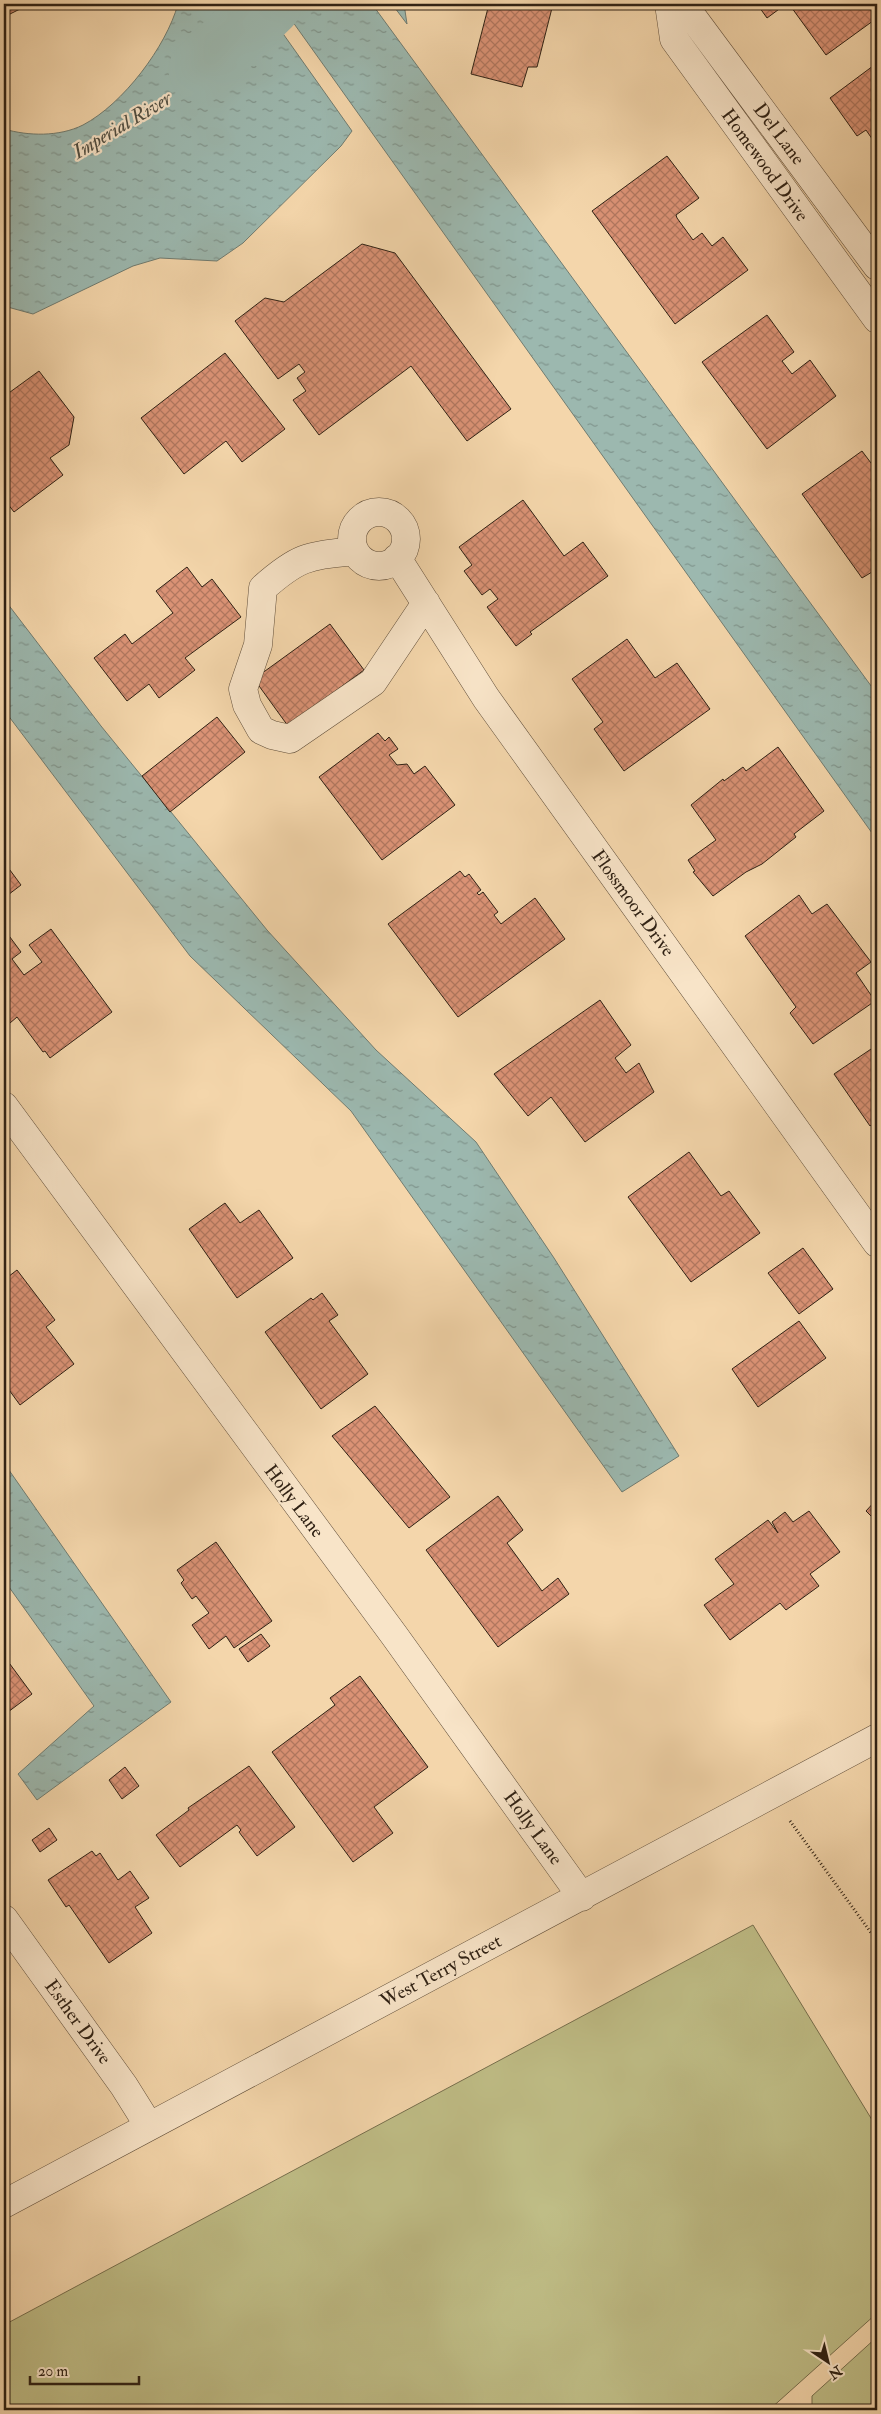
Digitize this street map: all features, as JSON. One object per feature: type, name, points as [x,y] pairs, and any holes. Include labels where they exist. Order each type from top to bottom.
[{"type":"street","name":"Homewood Drive","points":[[669,4],[674,39],[877,319]]},
{"type":"street","name":"Del Lane","points":[[678,4],[694,19],[877,266]]},
{"type":"street","points":[[387,513],[402,524],[406,533],[403,551],[398,558],[382,566],[374,566],[365,563],[354,551],[352,537],[355,525],[368,514],[387,513]]},
{"type":"street","points":[[354,551],[310,556],[286,567],[263,588],[258,645],[243,688],[247,705],[261,730],[272,735],[290,739],[373,682],[426,603]]},
{"type":"street","name":"Flossmoor Drive","points":[[398,558],[486,698],[877,1243]]},
{"type":"street","name":"Holly Lane","points":[[4,1106],[394,1636],[582,1897]]},
{"type":"street","name":"West Terry Street","points":[[4,2204],[877,1738]]},
{"type":"street","name":"Esther Drive","points":[[4,1919],[124,2086],[150,2126]]},
{"type":"path","points":[[771,1795],[877,1941]]},
{"type":"shaded area","points":[[753,1925],[877,2128],[876,2314],[769,2410],[4,2410],[4,2325]]},
{"type":"shaded area","points":[[877,2337],[877,2410],[812,2410],[812,2396]]},
{"type":"water","points":[[178,4],[262,4],[352,131],[341,146],[243,243],[217,261],[160,258],[133,266],[33,314],[4,306],[4,129],[33,134],[64,132],[83,125],[98,116],[141,73],[164,38]]},
{"type":"water","points":[[280,4],[372,4],[877,694],[877,840]]},
{"type":"water","points":[[392,4],[404,4],[407,24]]},
{"type":"water","points":[[4,599],[101,726],[267,930],[376,1050],[476,1142],[554,1258],[679,1456],[622,1492],[351,1111],[190,956],[4,710]]},
{"type":"water","points":[[4,1463],[171,1702],[37,1800],[18,1774],[94,1706],[4,1580]]},
{"type":"building","points":[[4,4],[30,4],[4,17]]},
{"type":"building","points":[[489,4],[553,4],[537,67],[528,67],[522,87],[471,74]]},
{"type":"building","points":[[757,4],[786,4],[767,18]]},
{"type":"building","points":[[789,4],[877,4],[877,18],[826,55]]},
{"type":"building","points":[[877,63],[877,146],[866,130],[857,136],[830,98]]},
{"type":"building","points":[[667,156],[699,198],[676,215],[677,218],[693,240],[702,233],[712,246],[723,237],[748,270],[675,324],[592,211]]},
{"type":"building","points":[[362,244],[395,253],[511,409],[467,441],[411,366],[319,435],[293,400],[306,391],[297,378],[305,372],[299,364],[278,379],[235,321],[265,298],[284,302]]},
{"type":"building","points":[[767,315],[794,352],[782,361],[792,374],[810,360],[836,396],[767,449],[702,362]]},
{"type":"building","points":[[225,353],[285,429],[242,462],[226,441],[184,474],[141,418]]},
{"type":"building","points":[[39,371],[74,417],[69,445],[50,458],[63,475],[14,512],[4,499],[4,392],[6,395]]},
{"type":"building","points":[[862,451],[877,471],[877,569],[862,578],[802,494]]},
{"type":"building","points":[[523,500],[564,556],[583,542],[608,576],[530,632],[532,634],[516,646],[487,607],[498,599],[490,589],[482,595],[464,571],[472,565],[459,547]]},
{"type":"building","points":[[187,567],[202,587],[212,579],[241,617],[185,658],[195,670],[159,698],[149,684],[127,701],[94,658],[125,634],[132,644],[173,613],[156,591]]},
{"type":"building","points":[[330,624],[364,670],[288,726],[254,679]]},
{"type":"building","points":[[627,639],[655,678],[677,663],[710,709],[624,771],[594,729],[603,722],[572,679]]},
{"type":"building","points":[[217,717],[245,752],[170,812],[142,776]]},
{"type":"building","points":[[378,733],[385,741],[389,737],[398,749],[389,755],[397,765],[407,764],[414,774],[425,766],[455,805],[382,860],[319,777]]},
{"type":"building","points":[[778,747],[824,811],[794,834],[796,837],[762,864],[746,872],[713,896],[693,872],[695,871],[688,860],[716,840],[691,805],[723,779],[724,781],[743,767],[746,771]]},
{"type":"building","points":[[4,862],[21,885],[4,898]]},
{"type":"building","points":[[460,871],[465,877],[469,874],[481,890],[477,893],[479,895],[483,892],[498,912],[494,915],[501,924],[535,898],[565,939],[458,1017],[388,924]]},
{"type":"building","points":[[799,895],[812,914],[827,904],[871,962],[856,973],[875,1001],[813,1044],[790,1013],[796,1007],[745,936]]},
{"type":"building","points":[[4,929],[21,952],[12,959],[24,975],[42,962],[29,945],[51,929],[112,1012],[50,1058],[45,1051],[43,1052],[17,1017],[10,1023],[4,1014]]},
{"type":"building","points":[[600,1000],[631,1045],[615,1058],[626,1073],[639,1063],[654,1092],[585,1142],[551,1097],[528,1116],[494,1074]]},
{"type":"building","points":[[877,1045],[877,1120],[870,1126],[834,1074]]},
{"type":"building","points":[[689,1152],[721,1196],[729,1191],[760,1233],[691,1282],[628,1197]]},
{"type":"building","points":[[225,1203],[240,1223],[259,1210],[293,1258],[237,1298],[189,1229]]},
{"type":"building","points":[[803,1248],[833,1289],[799,1314],[768,1273]]},
{"type":"building","points":[[17,1270],[55,1320],[46,1327],[74,1364],[20,1405],[4,1383],[4,1280]]},
{"type":"building","points":[[322,1293],[338,1315],[329,1321],[368,1374],[321,1409],[265,1332],[311,1298],[313,1300]]},
{"type":"building","points":[[799,1321],[826,1358],[758,1407],[732,1369]]},
{"type":"building","points":[[375,1406],[450,1497],[409,1528],[332,1436]]},
{"type":"building","points":[[498,1496],[523,1530],[507,1543],[542,1591],[558,1578],[569,1594],[498,1647],[426,1550]]},
{"type":"building","points":[[877,1499],[877,1522],[866,1511]]},
{"type":"building","points":[[809,1511],[840,1552],[810,1574],[819,1586],[786,1610],[780,1603],[730,1640],[704,1605],[734,1584],[715,1559],[768,1520],[778,1533],[772,1522],[785,1512],[793,1522]]},
{"type":"building","points":[[216,1542],[272,1621],[234,1648],[226,1636],[209,1649],[192,1625],[209,1613],[196,1596],[192,1599],[181,1583],[184,1580],[177,1570]]},
{"type":"building","points":[[261,1634],[270,1646],[248,1662],[239,1649]]},
{"type":"building","points":[[4,1656],[32,1694],[4,1715]]},
{"type":"building","points":[[360,1676],[428,1767],[374,1807],[393,1833],[353,1862],[272,1752],[335,1705],[330,1698]]},
{"type":"building","points":[[249,1766],[295,1827],[257,1856],[239,1832],[241,1830],[237,1825],[180,1867],[156,1835],[189,1810],[188,1808]]},
{"type":"building","points":[[125,1767],[139,1786],[122,1799],[109,1780]]},
{"type":"building","points":[[49,1828],[57,1840],[40,1852],[32,1840]]},
{"type":"building","points":[[92,1851],[96,1856],[100,1853],[118,1880],[130,1871],[149,1898],[135,1907],[152,1933],[109,1963],[69,1905],[66,1907],[48,1880]]},
{"type":"waterway","name":"Imperial River","points":[[201,70],[269,4]]}]
